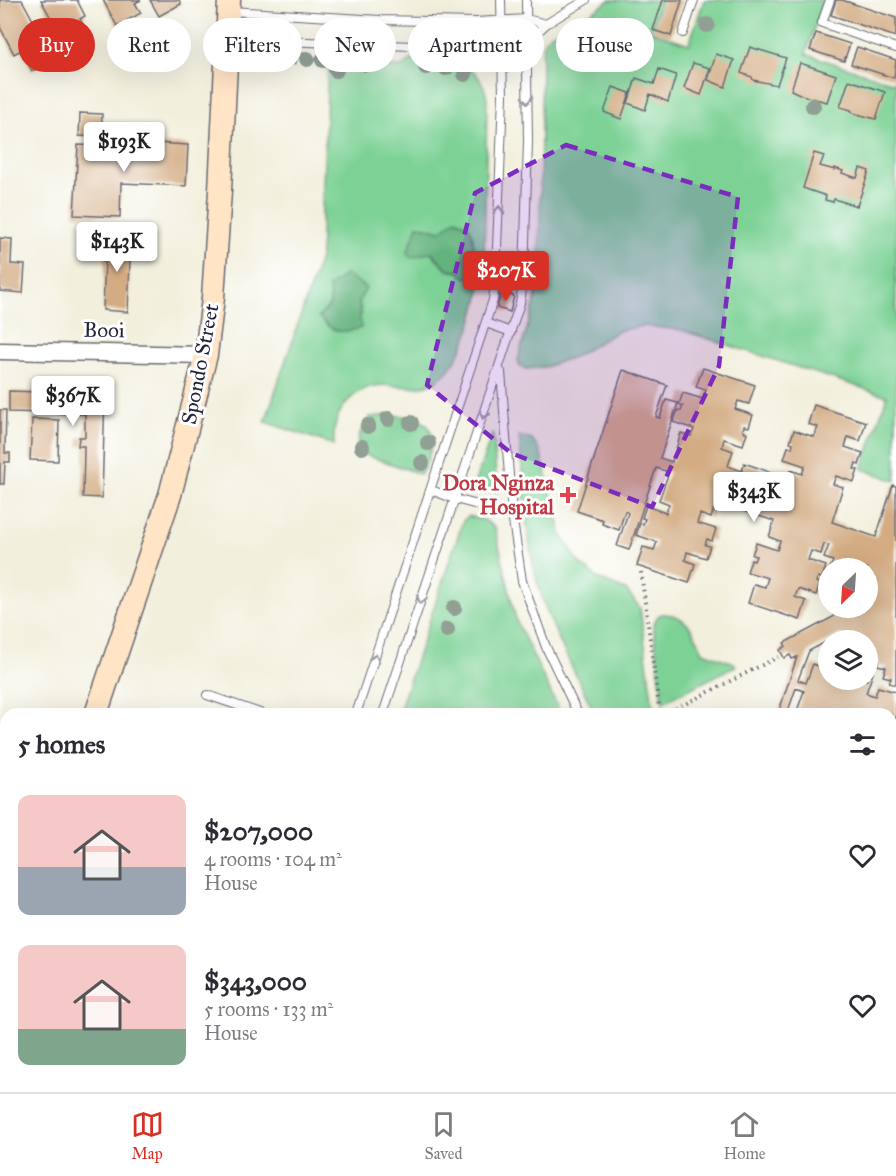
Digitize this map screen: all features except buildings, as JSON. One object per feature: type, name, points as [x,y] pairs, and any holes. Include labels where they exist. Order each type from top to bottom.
[{"type":"main road","name":"Spondo Street","points":[[98,708],[170,495],[206,355],[213,298],[225,72]]},
{"type":"street","name":"Booi","points":[[0,351],[206,355]]},
{"type":"lane","points":[[501,0],[501,18]]},
{"type":"lane","points":[[526,0],[526,18]]},
{"type":"lane","points":[[546,24],[586,0]]},
{"type":"lane","points":[[683,33],[694,0]]},
{"type":"lane","points":[[830,0],[822,23],[896,48]]},
{"type":"lane","points":[[229,5],[408,20]]},
{"type":"lane","points":[[302,42],[408,46]]},
{"type":"lane","points":[[358,708],[493,300],[496,273],[502,72]]},
{"type":"lane","points":[[385,708],[501,366],[520,303],[524,276],[528,141],[527,72]]},
{"type":"lane","points":[[496,273],[524,276]]},
{"type":"lane","points":[[486,323],[511,332]]},
{"type":"lane","points":[[501,366],[512,514],[522,581],[546,647],[575,708]]},
{"type":"lane","points":[[431,490],[455,499],[512,514]]},
{"type":"lane","points":[[207,695],[245,708]]},
{"type":"path","points":[[641,572],[659,708]]},
{"type":"path","points":[[676,708],[778,657]]},
{"type":"highlighted area","points":[[566,145],[738,197],[719,366],[652,507],[511,453],[427,385],[475,193]]},
{"type":"green space","points":[[610,0],[661,0],[654,22],[654,18],[583,18]]},
{"type":"green space","points":[[704,0],[823,0],[806,54],[894,83],[896,77],[896,481],[862,469],[887,396],[681,330],[643,326],[618,331],[576,356],[545,367],[526,369],[519,365],[518,359],[539,281],[542,72],[544,72],[544,42],[549,35],[556,32],[556,72],[654,72],[654,32],[689,44]]},
{"type":"green space","points":[[408,63],[408,72],[474,72],[477,74],[487,98],[484,265],[470,330],[463,346],[445,374],[434,382],[409,387],[376,386],[360,391],[348,401],[334,427],[334,445],[265,422],[320,258],[328,72],[396,72],[396,67],[403,67]],"holes":[[[471,230],[478,268],[473,275],[447,270],[431,252]],[[359,302],[362,314],[319,317],[330,305]]]},
{"type":"green space","points":[[456,219],[470,229],[474,248],[484,265],[469,278],[458,271],[448,270],[432,252],[411,258],[407,253],[418,225],[440,231]]},
{"type":"green space","points":[[346,274],[366,288],[359,302],[361,328],[338,331],[329,327],[319,317],[330,305],[329,287]]},
{"type":"green space","points":[[392,415],[418,420],[429,427],[432,433],[428,461],[421,474],[357,452],[360,433],[370,417]]},
{"type":"green space","points":[[493,432],[497,492],[473,487]]},
{"type":"green space","points":[[519,436],[532,440],[540,451],[562,536],[580,564],[599,579],[626,590],[640,608],[653,708],[592,708],[547,612],[534,569],[526,519]]},
{"type":"green space","points":[[468,516],[484,520],[495,528],[516,620],[558,708],[400,708],[463,521]]},
{"type":"green space","points":[[659,615],[679,617],[685,621],[703,652],[734,663],[736,666],[663,702],[653,624]]},
{"type":"place","name":"Dora Nginza Hospital","points":[[568,495]]}]
